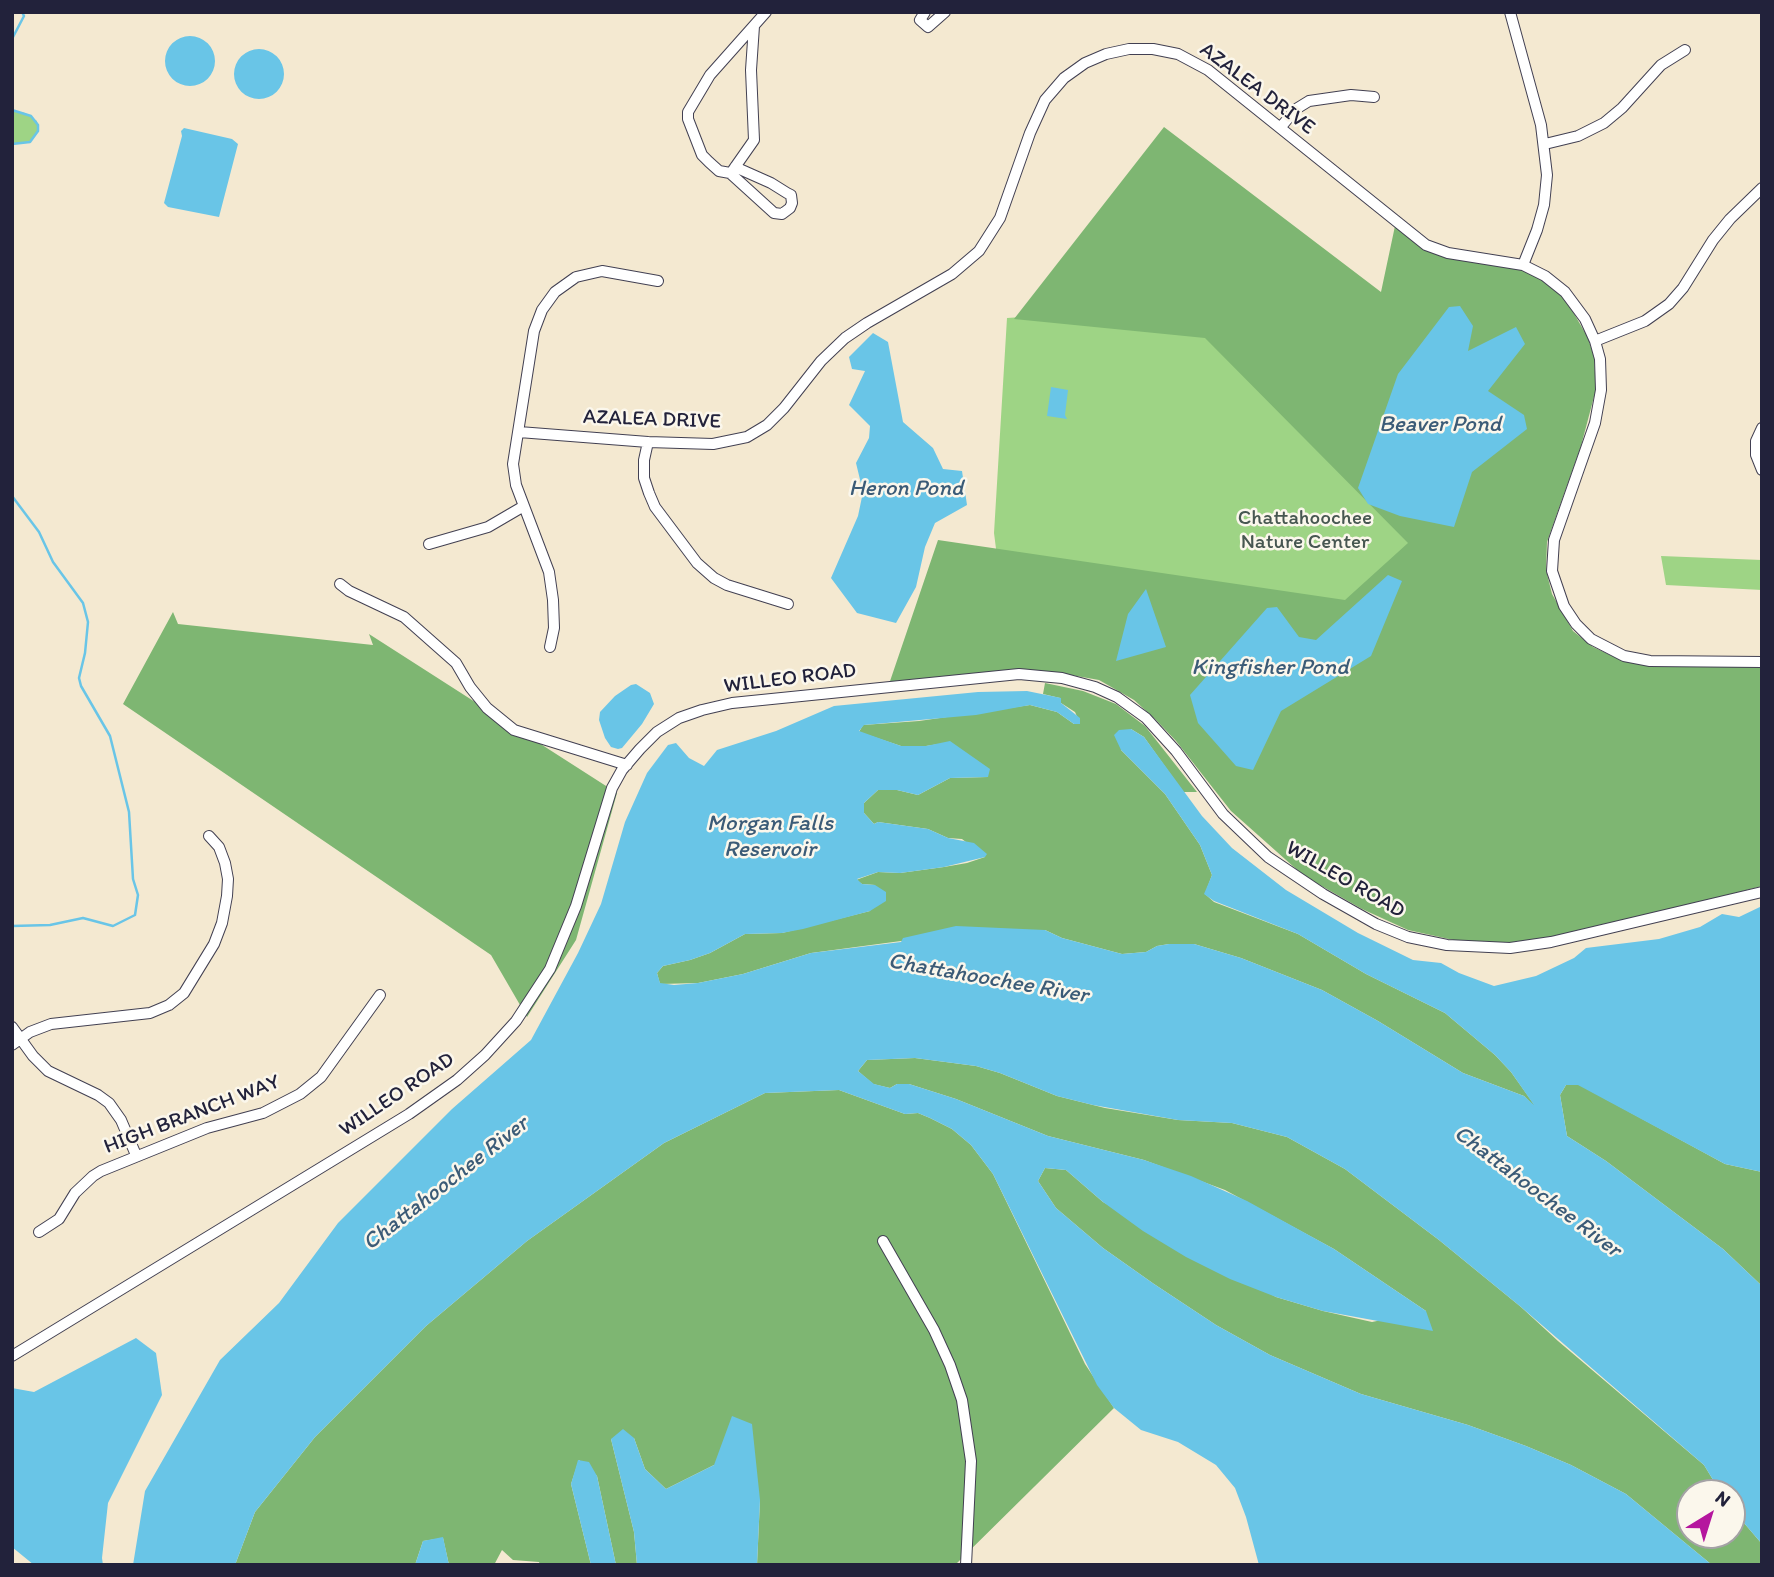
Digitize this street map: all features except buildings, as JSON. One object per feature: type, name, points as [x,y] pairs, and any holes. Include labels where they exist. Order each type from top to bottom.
[{"type":"street","points":[[733,170],[774,213],[782,214],[790,208],[790,195],[771,183],[733,170],[719,171],[702,155],[688,119],[688,111],[710,75],[766,12]]},
{"type":"street","points":[[925,12],[920,20],[928,27],[945,12]]},
{"type":"street","points":[[1510,12],[1545,144],[1547,175],[1544,205],[1523,265]]},
{"type":"street","points":[[733,170],[754,140],[751,70],[754,26]]},
{"type":"street","name":"AZALEA DRIVE","points":[[519,432],[713,444],[747,437],[776,416],[821,361],[845,338],[967,263],[990,236],[1000,218],[1030,133],[1045,100],[1064,79],[1085,63],[1106,54],[1129,49],[1153,49],[1178,54],[1208,70],[1426,245],[1448,253],[1523,265],[1545,276],[1565,292],[1585,319],[1595,341],[1601,373],[1600,404],[1556,531],[1553,549],[1552,571],[1564,606],[1576,624],[1591,639],[1624,656],[1650,661],[1762,662]]},
{"type":"street","points":[[1545,144],[1578,136],[1604,123],[1622,108],[1661,65],[1685,50]]},
{"type":"street","points":[[1280,128],[1296,109],[1309,101],[1351,95],[1374,97]]},
{"type":"street","points":[[1595,341],[1645,321],[1669,304],[1683,288],[1713,240],[1762,188]]},
{"type":"street","points":[[550,647],[554,628],[549,572],[516,485],[513,464],[534,331],[542,310],[555,292],[576,277],[602,271],[658,281]]},
{"type":"street","points":[[1762,428],[1756,442],[1755,455],[1762,470]]},
{"type":"street","points":[[648,442],[644,478],[649,494],[655,507],[697,563],[727,585],[788,604]]},
{"type":"street","points":[[429,544],[488,527],[524,506]]},
{"type":"street","points":[[340,584],[349,592],[404,617],[456,663],[487,708],[514,730],[626,765]]},
{"type":"street","name":"WILLEO ROAD","points":[[12,1356],[409,1114],[457,1080],[485,1055],[516,1021],[550,970],[576,906],[612,788],[626,765],[648,741],[668,724],[691,713],[715,707],[1019,674],[1049,677],[1095,687],[1130,705],[1168,742],[1223,814],[1252,845],[1282,868],[1376,924],[1408,937],[1447,946],[1510,948],[1551,942],[1762,892]]},
{"type":"street","points":[[16,1042],[30,1032],[51,1024],[150,1013],[169,1005],[184,993],[214,944],[222,923],[227,896],[225,863],[219,847],[209,836]]},
{"type":"street","name":"HIGH BRANCH WAY","points":[[38,1232],[59,1219],[75,1194],[93,1175],[136,1155],[207,1128],[263,1113],[300,1094],[321,1077],[380,995]]},
{"type":"street","points":[[12,1027],[16,1042],[48,1071],[109,1103],[121,1120],[136,1155]]},
{"type":"street","points":[[883,1241],[934,1330],[962,1400],[971,1461],[966,1565]]},
{"type":"green space","points":[[12,110],[25,113],[37,121],[38,131],[30,142],[12,144]]},
{"type":"green space","name":"Chattahoochee Nature Center","points":[[1164,127],[1381,292],[1395,226],[1439,252],[1505,262],[1543,277],[1568,303],[1588,338],[1594,357],[1596,389],[1581,446],[1547,542],[1546,570],[1552,594],[1573,631],[1593,647],[1621,660],[1660,666],[1727,661],[1762,663],[1762,886],[1525,948],[1458,941],[1408,930],[1362,909],[1304,876],[1231,811],[1156,720],[1134,700],[1099,680],[1065,674],[887,690],[938,540],[1345,600],[1408,543],[1205,338],[1014,319]]},
{"type":"green space","points":[[1518,284],[1542,533],[1145,699],[1093,668],[1011,666],[994,533],[1007,318]]},
{"type":"green space","points":[[1661,556],[1762,560],[1762,590],[1666,585]]},
{"type":"green space","points":[[173,612],[178,624],[373,645],[369,634],[617,793],[576,940],[527,1017],[491,955],[123,704]]},
{"type":"green space","points":[[1045,683],[1083,691],[1116,704],[1145,726],[1197,792],[1183,792],[1144,737],[1131,729],[1121,750],[1165,794],[1200,845],[1212,875],[1205,894],[1214,902],[1298,934],[1366,974],[1445,1013],[1495,1055],[1511,1072],[1538,1110],[1524,1096],[1463,1073],[1322,990],[1241,958],[1194,944],[1169,944],[1146,952],[1122,954],[1062,938],[1045,930],[901,941],[811,953],[743,974],[698,983],[660,984],[657,973],[663,966],[710,953],[745,934],[782,933],[870,911],[875,885],[862,884],[856,880],[878,872],[900,873],[944,867],[985,857],[962,839],[948,838],[928,829],[878,822],[874,824],[864,813],[864,803],[878,790],[897,790],[918,795],[950,778],[988,777],[946,743],[901,746],[859,732],[863,725],[919,721],[1030,705],[1057,712],[1074,724],[1080,723],[1075,712],[1061,703],[1060,698],[1043,694]]},
{"type":"green space","points":[[915,1058],[976,1066],[1057,1096],[1105,1108],[1178,1120],[1232,1123],[1287,1137],[1345,1169],[1439,1240],[1704,1465],[1712,1479],[1676,1479],[1676,1535],[1626,1494],[1571,1465],[1468,1425],[1361,1394],[1270,1355],[1216,1325],[1103,1248],[1056,1208],[1038,1181],[1045,1168],[1066,1170],[1103,1202],[1276,1297],[1372,1322],[1426,1311],[1334,1249],[1225,1190],[1144,1160],[1048,1136],[956,1099],[909,1084],[897,1084],[890,1088],[873,1084],[858,1071],[867,1060]]},
{"type":"green space","points":[[1578,1084],[1725,1164],[1762,1172],[1762,1286],[1723,1249],[1606,1161],[1567,1136],[1560,1095],[1566,1085]]},
{"type":"green space","points":[[839,1090],[905,1114],[918,1113],[930,1118],[952,1129],[971,1145],[993,1174],[1085,1364],[1114,1408],[955,1565],[757,1565],[760,1500],[714,1465],[666,1489],[645,1469],[634,1438],[611,1439],[634,1532],[637,1565],[616,1565],[597,1476],[579,1460],[571,1484],[591,1565],[540,1565],[539,1562],[513,1560],[502,1550],[494,1565],[449,1565],[443,1538],[423,1541],[415,1565],[235,1565],[255,1512],[315,1437],[426,1326],[527,1241],[664,1143],[765,1093]]},
{"type":"green space","points":[[1746,1525],[1762,1544],[1762,1565],[1712,1565],[1693,1549],[1746,1549]]},
{"type":"water","points":[[190,36],[208,43],[215,61],[208,79],[190,86],[172,79],[165,61],[172,43]]},
{"type":"water","points":[[259,49],[277,56],[284,74],[277,92],[259,99],[241,92],[234,74],[241,56]]},
{"type":"water","points":[[184,128],[232,139],[238,144],[219,217],[168,207],[164,203],[182,136],[181,131]]},
{"type":"water","name":"Beaver Pond","points":[[1460,306],[1473,326],[1468,351],[1516,327],[1525,344],[1488,391],[1524,415],[1527,429],[1472,472],[1454,527],[1400,516],[1368,504],[1358,488],[1398,374],[1449,307]]},
{"type":"water","name":"Heron Pond","points":[[873,333],[888,342],[903,422],[933,448],[943,469],[962,471],[967,505],[935,523],[925,547],[916,587],[896,623],[857,613],[831,578],[858,516],[863,492],[856,463],[869,438],[870,426],[849,405],[865,371],[852,369],[849,357]]},
{"type":"water","points":[[1051,387],[1068,390],[1065,415],[1067,419],[1047,416]]},
{"type":"water","name":"Kingfisher Pond","points":[[1388,575],[1402,581],[1371,656],[1281,711],[1253,770],[1236,766],[1198,723],[1190,695],[1267,608],[1277,607],[1299,637],[1316,640]]},
{"type":"water","points":[[1146,589],[1166,647],[1116,661],[1128,614]]},
{"type":"water","points":[[636,684],[650,693],[654,704],[622,748],[611,747],[599,720],[600,712],[615,696]]},
{"type":"water","name":"Morgan Falls Reservoir","points":[[1027,691],[1061,698],[1061,703],[1080,718],[1080,724],[1074,724],[1057,712],[1030,705],[976,715],[864,725],[859,731],[901,746],[926,746],[950,741],[990,769],[988,777],[950,778],[918,795],[897,790],[878,790],[864,803],[864,813],[874,824],[878,822],[928,829],[948,838],[974,843],[987,854],[985,857],[944,867],[900,873],[878,872],[857,879],[862,884],[875,885],[886,892],[886,901],[870,911],[803,929],[782,933],[745,934],[710,953],[663,966],[657,973],[660,983],[698,983],[743,974],[811,953],[901,942],[903,938],[956,926],[1045,930],[1062,938],[1122,954],[1146,952],[1169,944],[1194,944],[1241,958],[1322,990],[1463,1073],[1524,1096],[1534,1105],[1511,1072],[1495,1055],[1445,1013],[1366,974],[1298,934],[1214,901],[1204,894],[1212,875],[1200,845],[1165,794],[1121,750],[1114,735],[1119,730],[1131,729],[1144,737],[1202,816],[1232,848],[1286,890],[1358,933],[1413,960],[1441,963],[1494,986],[1536,976],[1574,958],[1586,948],[1659,939],[1700,927],[1722,914],[1739,917],[1762,906],[1762,1172],[1725,1164],[1578,1085],[1566,1085],[1560,1095],[1567,1136],[1606,1161],[1723,1249],[1762,1286],[1762,1544],[1746,1525],[1746,1479],[1712,1479],[1704,1465],[1521,1307],[1439,1240],[1345,1169],[1287,1137],[1232,1123],[1178,1120],[1093,1105],[1057,1096],[976,1066],[915,1058],[867,1060],[858,1071],[874,1084],[890,1088],[897,1084],[909,1084],[956,1099],[1048,1136],[1144,1160],[1191,1176],[1247,1201],[1334,1249],[1426,1311],[1433,1331],[1323,1311],[1276,1297],[1230,1279],[1143,1231],[1103,1202],[1066,1170],[1045,1168],[1038,1181],[1056,1208],[1103,1248],[1216,1325],[1270,1355],[1361,1394],[1468,1425],[1571,1465],[1626,1494],[1676,1535],[1676,1549],[1693,1549],[1712,1565],[1259,1565],[1235,1488],[1216,1465],[1178,1442],[1141,1430],[1114,1408],[1097,1385],[993,1174],[971,1145],[952,1129],[918,1113],[905,1114],[839,1090],[765,1093],[664,1143],[527,1241],[426,1326],[315,1437],[255,1512],[235,1565],[133,1565],[145,1491],[220,1360],[279,1303],[338,1223],[452,1109],[531,1040],[601,904],[625,822],[647,773],[668,745],[676,743],[689,758],[704,766],[717,750],[776,731],[834,706],[978,692]]},
{"type":"water","points":[[136,1338],[156,1353],[162,1395],[108,1503],[103,1565],[34,1565],[12,1547],[12,1388],[34,1392]]},
{"type":"water","points":[[732,1416],[752,1424],[760,1500],[757,1565],[637,1565],[634,1532],[611,1439],[623,1429],[634,1438],[645,1469],[666,1489],[714,1465]]},
{"type":"water","points":[[578,1460],[589,1462],[597,1476],[616,1565],[591,1565],[571,1484]]},
{"type":"water","points":[[443,1537],[449,1565],[415,1565],[423,1541]]},
{"type":"waterway","points":[[12,39],[24,16],[22,12]]},
{"type":"waterway","points":[[12,110],[31,116],[38,125],[38,131],[30,142],[12,144]]},
{"type":"waterway","points":[[12,496],[39,532],[53,562],[83,603],[88,622],[79,678],[110,736],[129,812],[133,879],[138,895],[135,915],[113,926],[83,918],[50,925],[12,926]]},
{"type":"water label","name":"Chattahoochee River","points":[[988,979]]},
{"type":"water label","name":"Chattahoochee River","points":[[446,1184]]},
{"type":"water label","name":"Chattahoochee River","points":[[1537,1192]]}]
